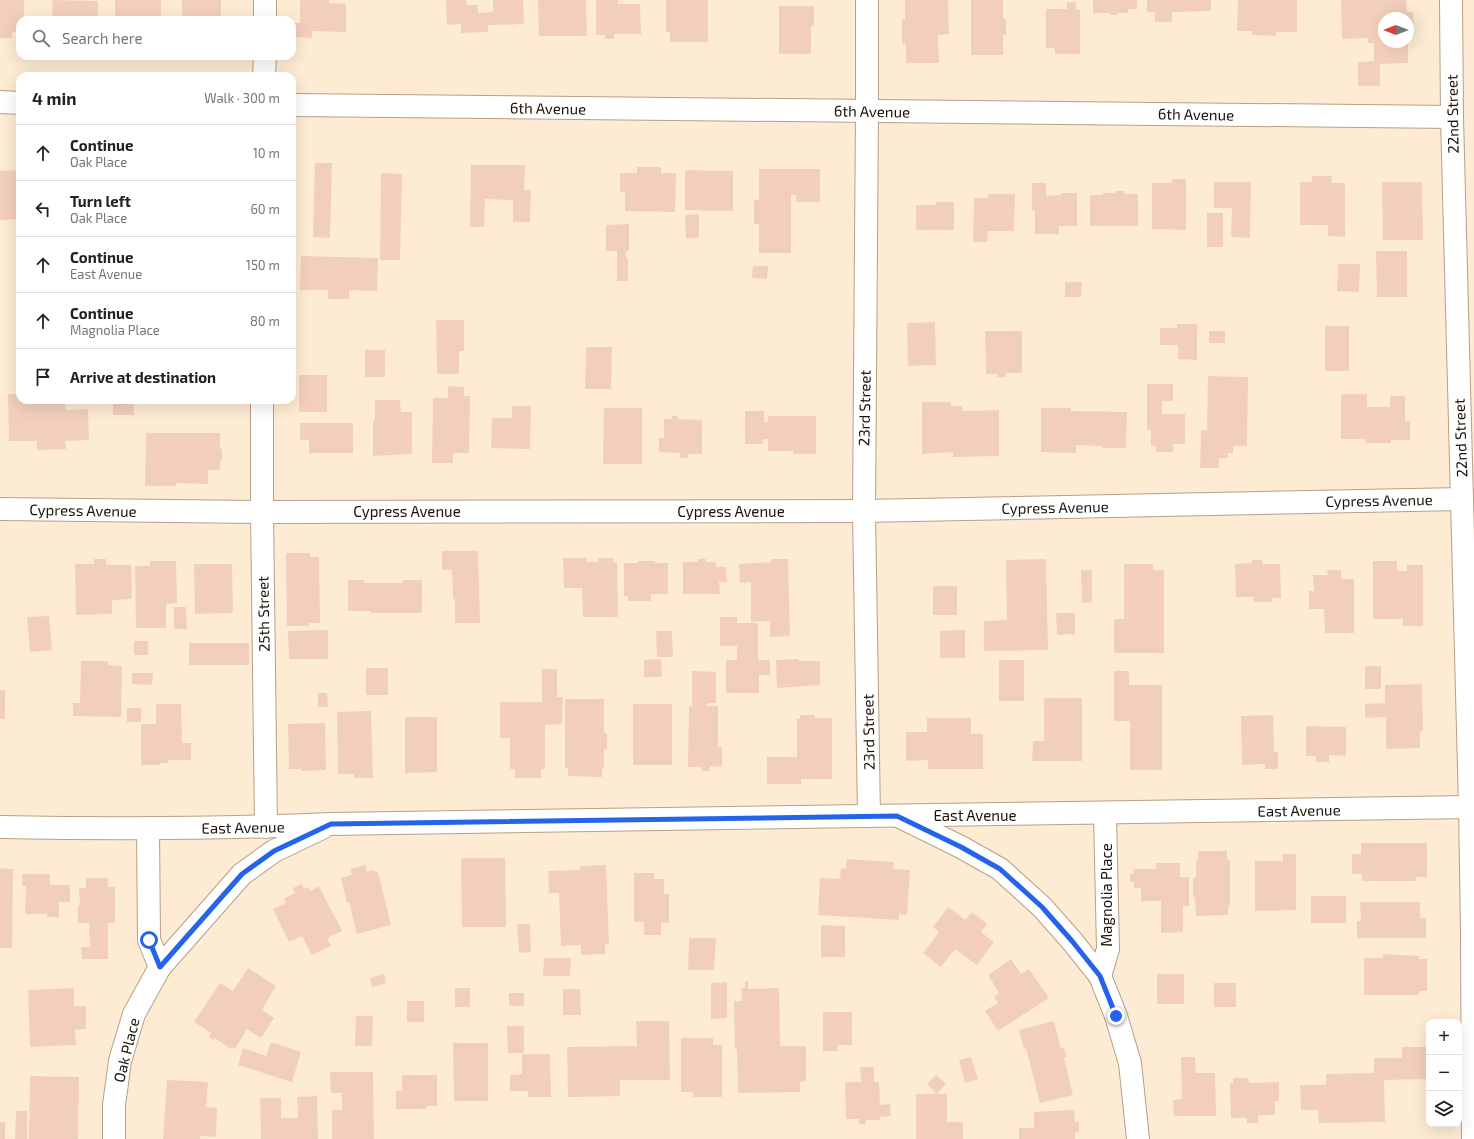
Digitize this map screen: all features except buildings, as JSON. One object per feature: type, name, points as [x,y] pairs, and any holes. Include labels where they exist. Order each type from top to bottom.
[{"type":"street","points":[[265,0],[265,16]]},
{"type":"street","name":"23rd Street","points":[[867,0],[864,511],[869,816]]},
{"type":"street","name":"22nd Street","points":[[1451,0],[1452,116],[1473,932],[1473,1139]]},
{"type":"street","points":[[264,60],[264,72]]},
{"type":"street","points":[[0,102],[16,103]]},
{"type":"street","name":"6th Avenue","points":[[296,105],[1452,116]]},
{"type":"street","name":"25th Street","points":[[262,404],[266,827]]},
{"type":"street","name":"Cypress Avenue","points":[[0,509],[262,512],[864,511],[1462,499]]},
{"type":"street","name":"East Avenue","points":[[0,827],[148,829],[266,827],[331,824],[1105,814],[1470,807]]},
{"type":"street","name":"Magnolia Place","points":[[1100,976],[1108,949],[1105,814]]},
{"type":"street","name":"Magnolia Place","points":[[897,816],[961,847],[1000,869],[1042,907],[1100,976],[1116,1016],[1130,1062],[1138,1139]]},
{"type":"street","name":"Oak Place","points":[[114,1139],[114,1105],[120,1061],[134,1014],[160,967],[242,874],[274,851],[331,824]]},
{"type":"street","points":[[148,829],[149,940],[160,967]]},
{"type":"route","points":[[149,940],[160,967],[242,874],[274,851],[331,824],[897,816],[961,847],[1000,869],[1042,907],[1100,976],[1116,1016]]}]
